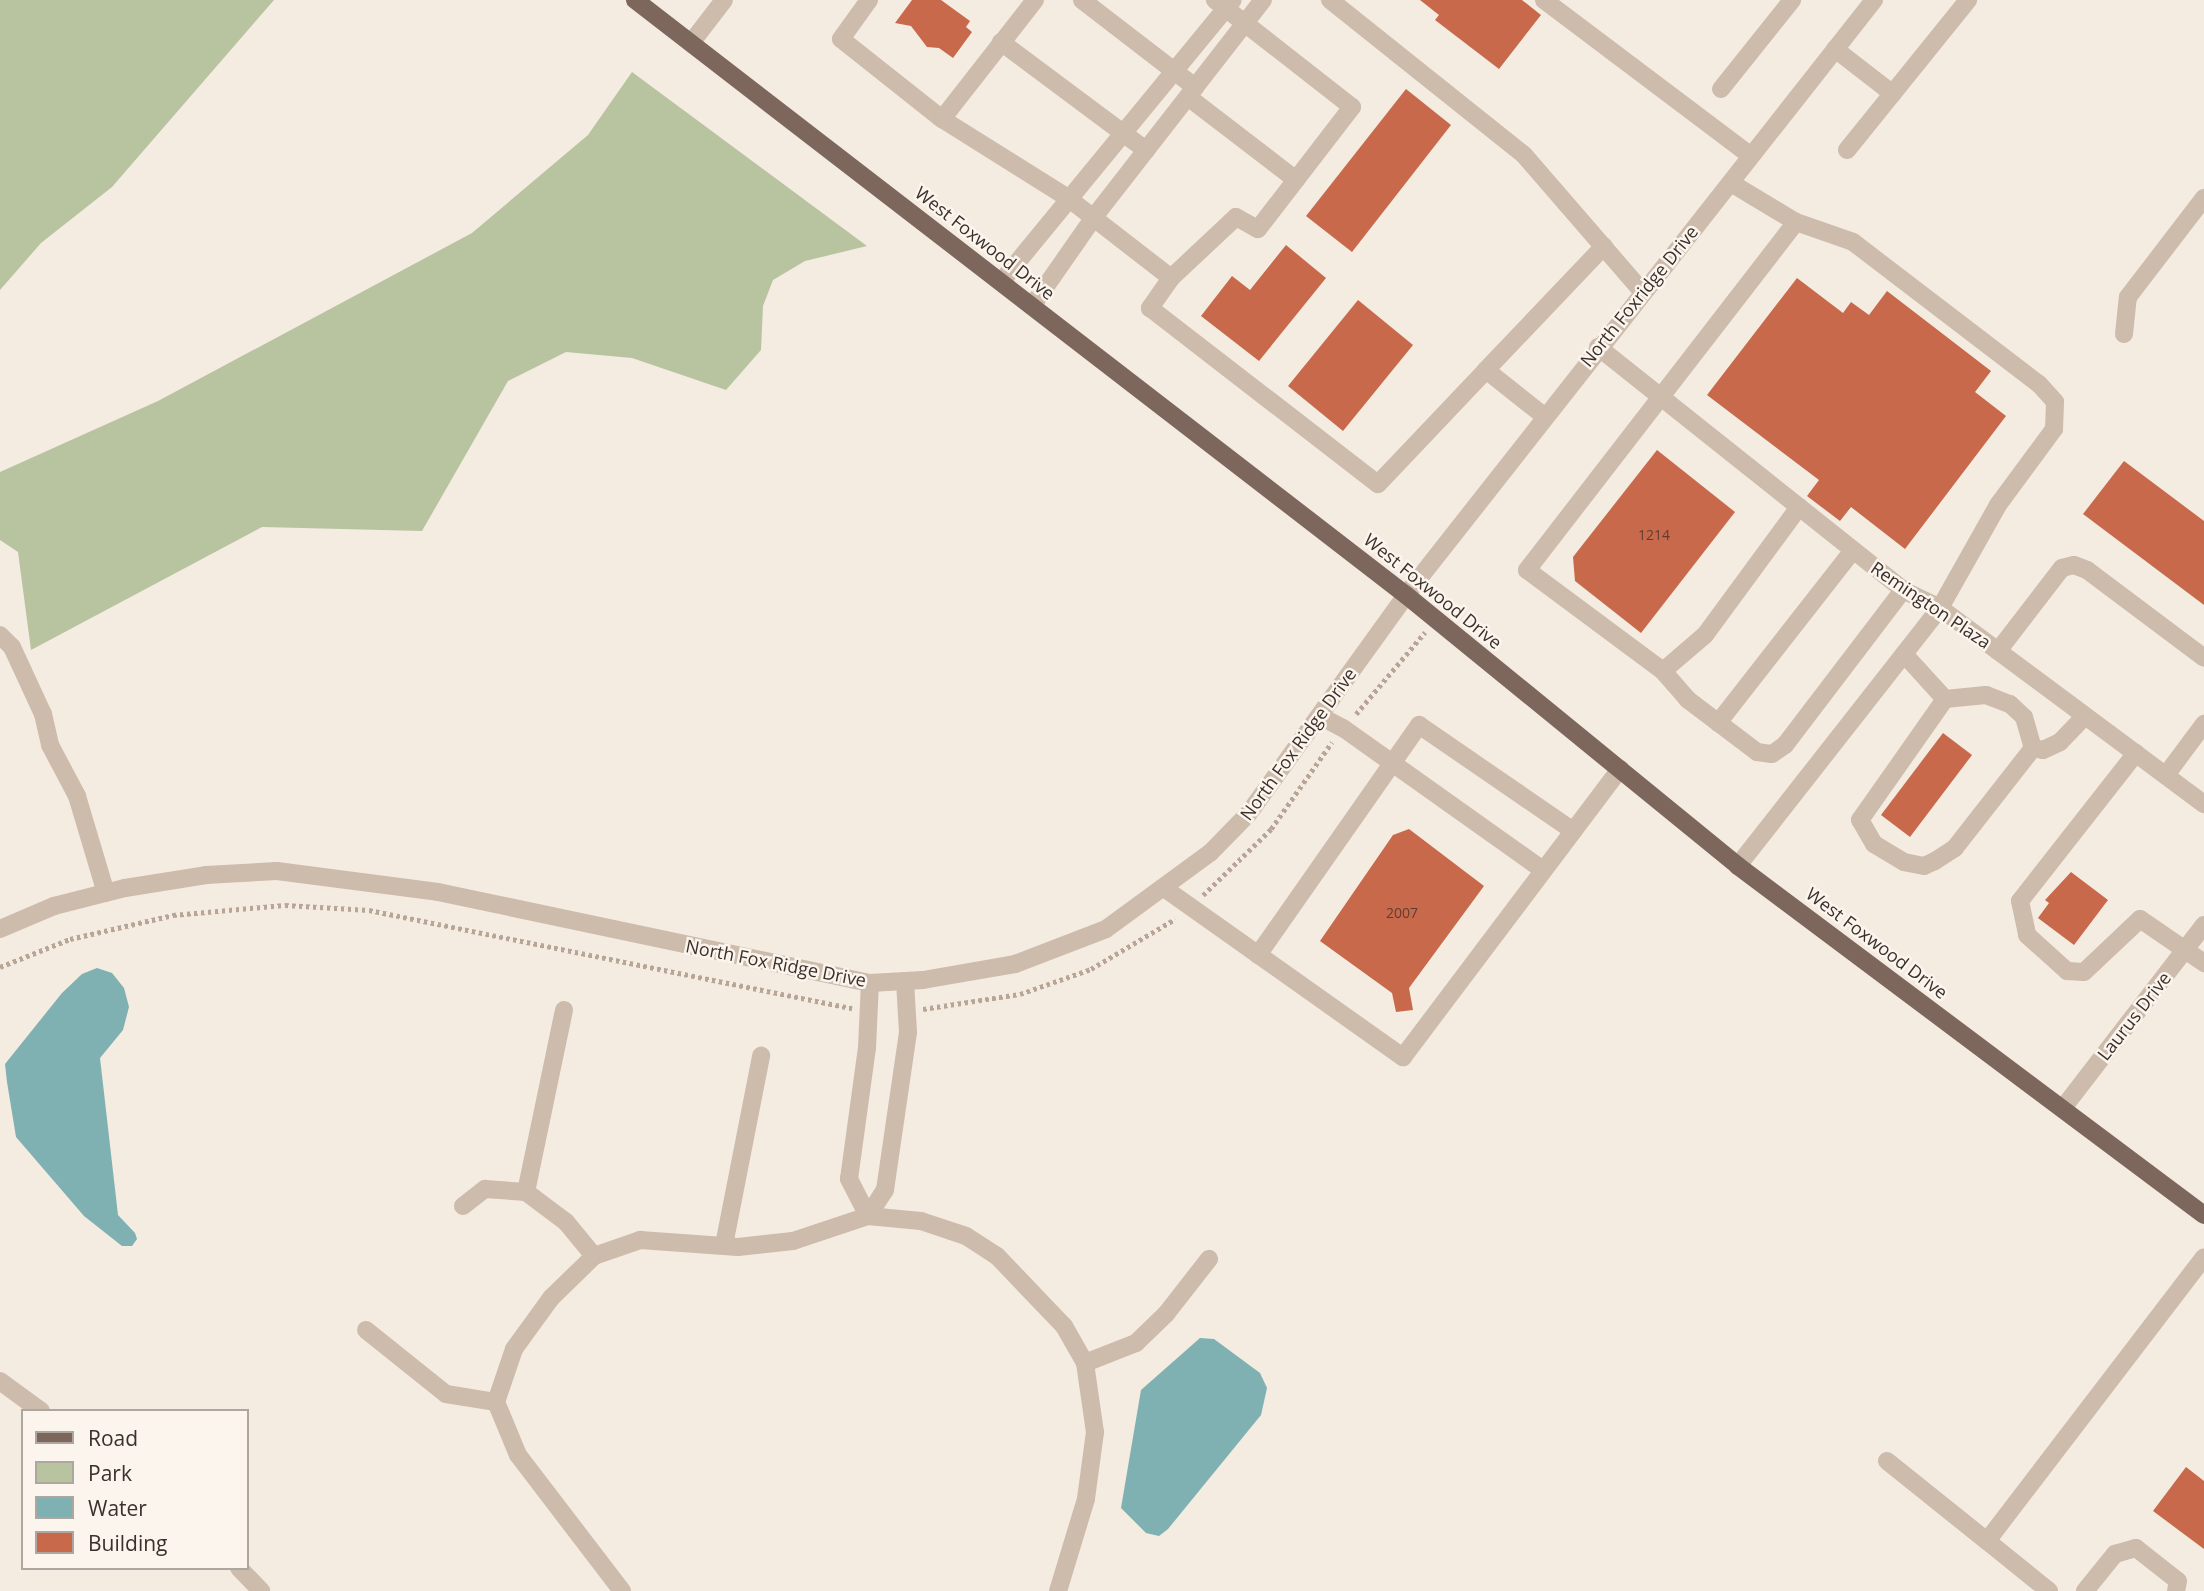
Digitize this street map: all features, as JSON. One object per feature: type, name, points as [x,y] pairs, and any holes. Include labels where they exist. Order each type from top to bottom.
[{"type":"main road","name":"West Foxwood Drive","points":[[635,0],[1406,595],[1738,866],[2204,1215]]},
{"type":"street","points":[[691,43],[724,0]]},
{"type":"street","points":[[869,0],[841,39],[942,119],[1068,198],[1171,278]]},
{"type":"street","points":[[942,119],[1035,0]]},
{"type":"street","points":[[1082,0],[1175,71],[1191,92],[1296,180]]},
{"type":"street","points":[[1032,306],[1094,217],[1263,0]]},
{"type":"street","points":[[1330,0],[1524,155],[1642,291]]},
{"type":"street","points":[[1544,0],[1750,155]]},
{"type":"street","points":[[1721,89],[1793,0]]},
{"type":"street","name":"North Foxridge Drive","points":[[1406,595],[1642,291],[1731,183],[1750,155],[1874,0]]},
{"type":"street","points":[[1000,282],[1175,71],[1224,3],[1245,24],[1352,107],[1258,229],[1236,217],[1171,278],[1150,308],[1378,484],[1604,246]]},
{"type":"street","points":[[1847,150],[1961,3]]},
{"type":"street","points":[[1001,42],[1146,150]]},
{"type":"street","points":[[1835,49],[1893,94]]},
{"type":"street","points":[[1731,183],[1796,222],[1853,242],[2039,384],[2055,402],[2054,429],[1998,505],[1940,608],[1738,866]]},
{"type":"street","points":[[2124,334],[2128,297],[2204,198]]},
{"type":"street","points":[[1796,222],[1527,570],[1663,671],[1687,699],[1756,752],[1772,754],[1785,745],[1903,590]]},
{"type":"street","name":"Remington Plaza","points":[[1598,347],[1903,590],[1940,608],[2204,804]]},
{"type":"street","points":[[1486,370],[1544,416]]},
{"type":"street","points":[[1663,671],[1705,635],[1799,507]]},
{"type":"street","points":[[1718,723],[1853,550]]},
{"type":"street","points":[[1998,651],[2062,568],[2074,565],[2087,569],[2204,658]]},
{"type":"street","name":"North Fox Ridge Drive","points":[[0,929],[54,906],[106,893],[206,876],[277,871],[353,878],[438,892],[870,983],[905,981],[1015,964],[1064,948],[1106,929],[1210,853],[1250,813],[1406,595]]},
{"type":"street","points":[[0,635],[12,647],[43,714],[50,745],[76,796],[106,893]]},
{"type":"street","points":[[1904,654],[1945,699]]},
{"type":"street","points":[[1986,695],[2010,704],[2024,718],[2033,748],[1955,848],[1924,866],[1904,862],[1874,844],[1860,820],[1945,699],[1986,695]]},
{"type":"street","points":[[1320,716],[1343,728],[1544,870]]},
{"type":"street","points":[[2033,748],[2043,750],[2060,742],[2085,716]]},
{"type":"street","points":[[2166,775],[2204,724]]},
{"type":"street","points":[[1258,955],[1419,725],[1573,831]]},
{"type":"street","points":[[2136,753],[2020,901],[2026,935],[2067,971],[2084,972],[2140,919],[2204,963]]},
{"type":"street","points":[[1164,888],[1403,1057],[1620,769]]},
{"type":"street","name":"Laurus Drive","points":[[2063,1108],[2204,925]]},
{"type":"street","points":[[868,1216],[885,1190],[908,1032],[905,981]]},
{"type":"street","points":[[868,1216],[849,1179],[870,1009],[870,983]]},
{"type":"street","points":[[526,1192],[564,1010]]},
{"type":"street","points":[[724,1245],[761,1056]]},
{"type":"street","points":[[463,1206],[485,1189],[526,1192],[566,1222],[594,1255]]},
{"type":"street","points":[[622,1591],[518,1455],[496,1402],[514,1349],[551,1298],[594,1255],[640,1240],[724,1245],[793,1241],[868,1216],[921,1221],[966,1236],[998,1256],[1064,1326],[1084,1363],[1095,1432],[1086,1499],[1058,1591]]},
{"type":"street","points":[[1987,1541],[2204,1257]]},
{"type":"street","points":[[1084,1363],[1136,1343],[1166,1314],[1209,1259]]},
{"type":"street","points":[[366,1330],[446,1394],[496,1402]]},
{"type":"street","points":[[0,1381],[38,1409]]},
{"type":"street","points":[[1887,1461],[2049,1591]]},
{"type":"street","points":[[2085,1591],[2115,1554],[2136,1548],[2178,1581],[2176,1591]]},
{"type":"street","points":[[241,1570],[261,1591]]},
{"type":"path","points":[[906,1009],[940,1009],[1020,994],[1091,969],[1190,906],[1271,829],[1343,728],[1435,618]]},
{"type":"path","points":[[0,967],[70,939],[173,915],[285,905],[369,910],[834,1008],[870,1009]]},
{"type":"green space","points":[[0,0],[274,0],[112,187],[41,243],[0,290]]},
{"type":"green space","points":[[632,72],[867,246],[805,261],[773,280],[763,306],[761,350],[726,390],[632,358],[566,352],[508,381],[422,531],[262,527],[31,650],[18,552],[0,540],[0,472],[158,401],[472,233],[588,135]]},
{"type":"water","points":[[97,968],[112,973],[124,988],[129,1007],[123,1030],[100,1058],[118,1215],[135,1233],[137,1239],[132,1246],[122,1246],[84,1216],[16,1137],[7,1082],[5,1064],[62,993],[82,974]]},
{"type":"water","points":[[1200,1338],[1214,1339],[1260,1373],[1267,1388],[1261,1415],[1168,1529],[1159,1536],[1146,1533],[1121,1508],[1141,1390]]},
{"type":"building","points":[[912,0],[941,0],[970,21],[966,27],[972,32],[953,58],[939,48],[927,47],[911,26],[895,23]]},
{"type":"building","points":[[1420,0],[1522,0],[1541,15],[1499,69],[1435,20],[1439,15]]},
{"type":"building","points":[[1406,89],[1451,125],[1352,252],[1306,216]]},
{"type":"building","points":[[1286,245],[1326,278],[1259,361],[1201,316],[1232,276],[1250,290]]},
{"type":"building","points":[[1797,278],[1843,313],[1851,302],[1869,315],[1887,291],[1991,371],[1975,392],[2006,416],[1905,549],[1851,507],[1840,521],[1807,496],[1819,480],[1707,395]]},
{"type":"building","points":[[1358,300],[1413,345],[1343,431],[1288,386]]},
{"type":"building","points":[[1657,450],[1735,512],[1641,633],[1575,581],[1573,557]]},
{"type":"building","points":[[2124,461],[2204,521],[2204,605],[2083,514]]},
{"type":"building","points":[[1943,733],[1972,755],[1910,837],[1881,815]]},
{"type":"building","points":[[1409,829],[1484,886],[1409,988],[1413,1010],[1396,1012],[1392,993],[1320,941],[1393,835]]},
{"type":"building","points":[[2071,872],[2108,900],[2074,945],[2038,918],[2049,903],[2045,900]]},
{"type":"building","points":[[2186,1467],[2204,1481],[2204,1549],[2153,1511]]}]
